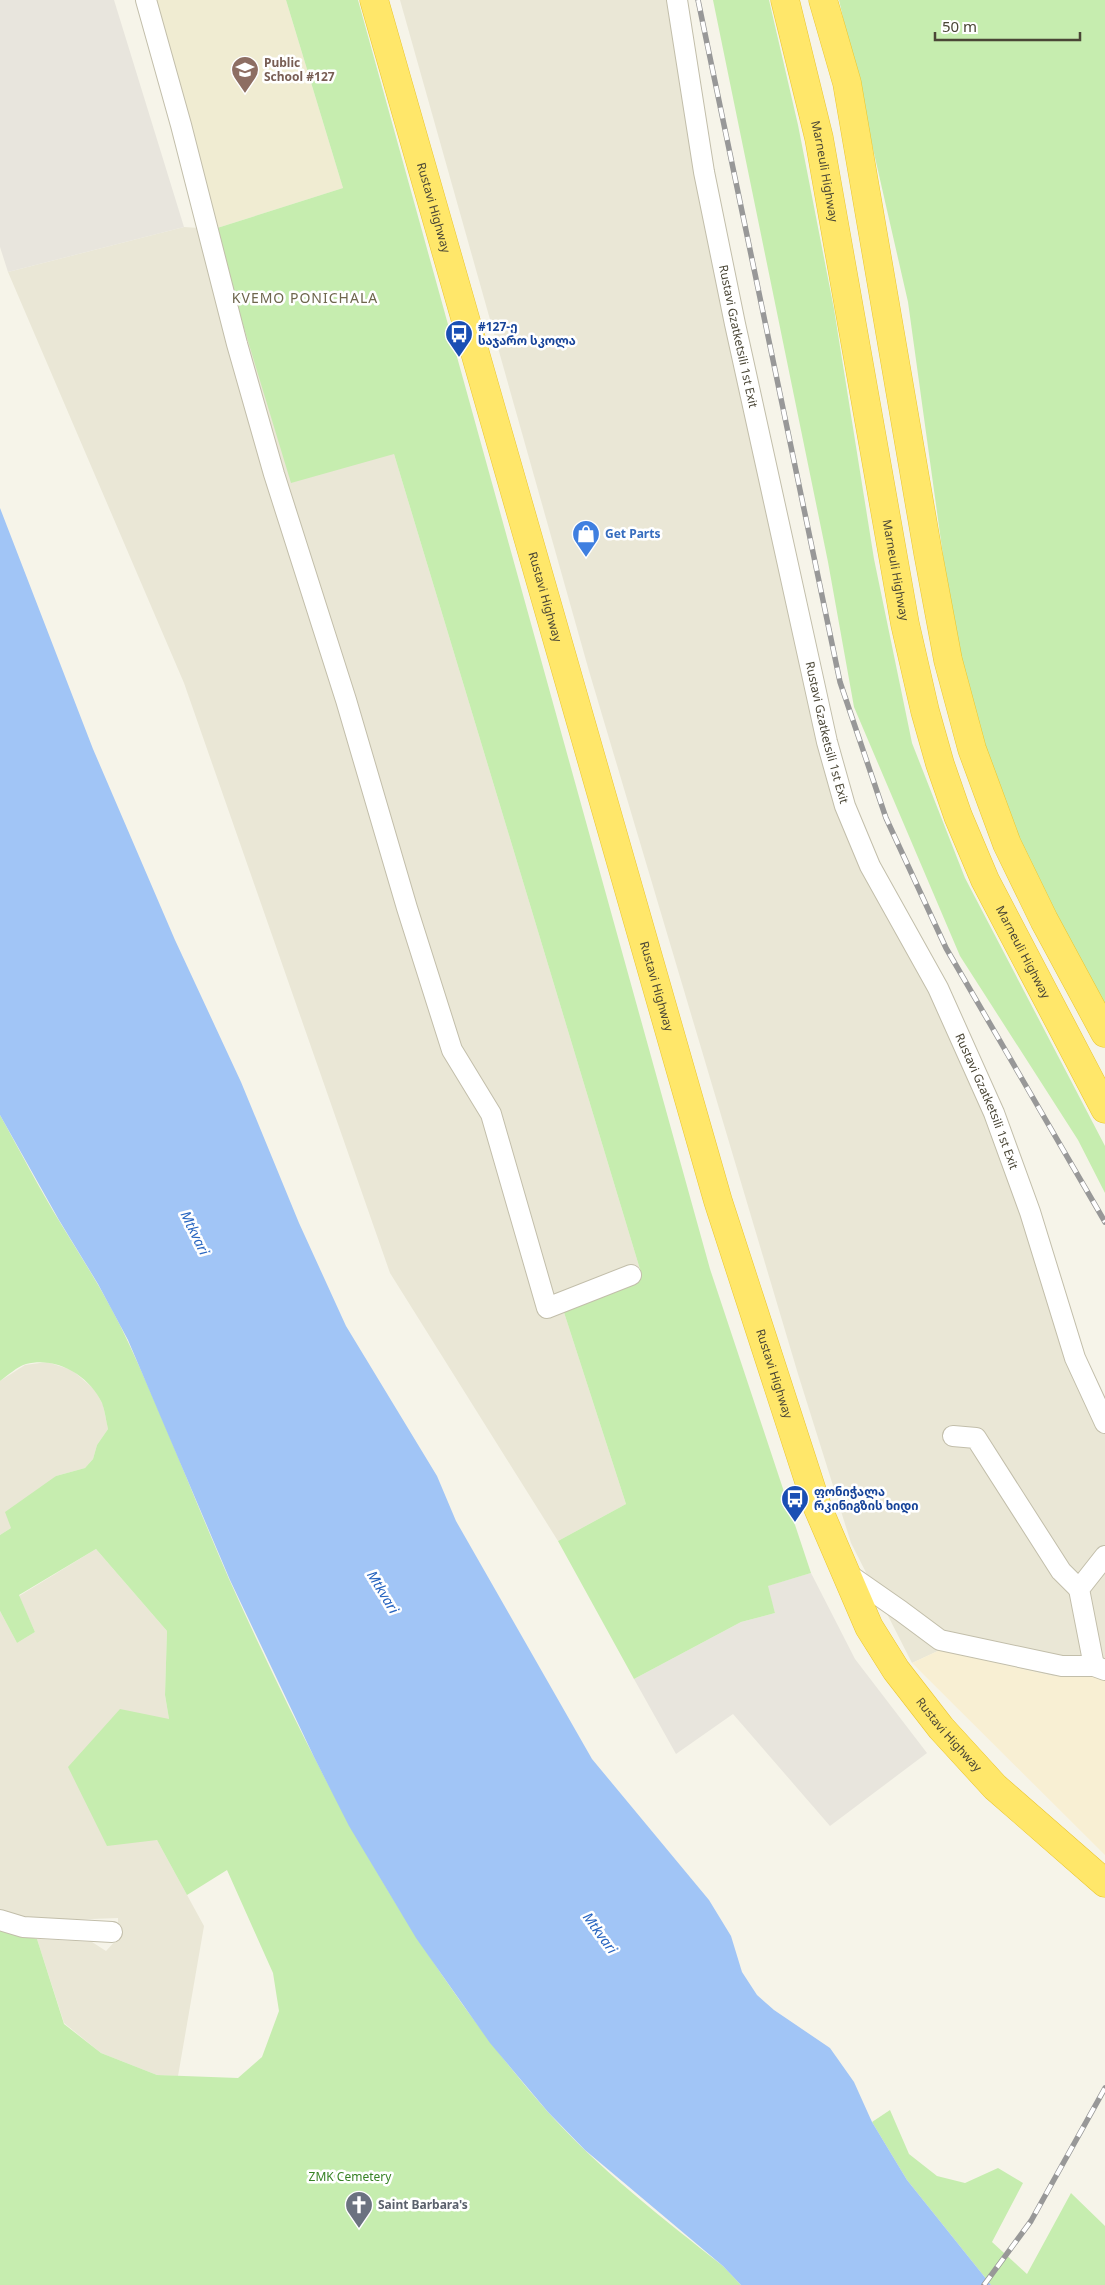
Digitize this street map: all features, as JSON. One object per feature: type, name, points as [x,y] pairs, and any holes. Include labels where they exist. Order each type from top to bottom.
[{"type":"highway","name":"Rustavi Highway","points":[[374,0],[718,1201],[806,1478],[843,1571],[869,1627],[896,1670],[941,1728],[996,1787],[1105,1883]]},
{"type":"highway","name":"Marneuli Highway","points":[[785,0],[819,138],[905,624],[935,746],[958,816],[986,880],[1105,1109]]},
{"type":"highway","points":[[823,0],[847,82],[948,660],[972,749],[1006,844],[1044,920],[1105,1033]]},
{"type":"street","points":[[146,0],[181,125],[237,344],[274,474],[346,700],[407,908],[452,1050],[491,1114],[547,1308],[631,1275]]},
{"type":"street","name":"Rustavi Gzatketsili 1st Exit","points":[[677,0],[704,172],[734,324],[827,742],[845,806],[870,866],[938,988],[994,1113],[1030,1212],[1076,1358],[1105,1423]]},
{"type":"street","points":[[843,1571],[940,1640],[1062,1666],[1100,1668],[1078,1588],[1061,1570],[976,1438],[953,1436]]},
{"type":"street","points":[[1078,1588],[1105,1556]]},
{"type":"street","points":[[0,1920],[24,1927],[112,1932]]},
{"type":"shaded area","points":[[0,0],[114,0],[184,227],[8,272],[0,247]]},
{"type":"shaded area","name":"Public School #127","points":[[149,0],[286,0],[343,188],[214,229]]},
{"type":"shaded area","points":[[400,0],[666,0],[699,178],[843,829],[974,1077],[1027,1224],[1105,1406],[1105,1671],[1053,1676],[940,1650],[912,1663],[851,1543],[798,1374],[589,671]]},
{"type":"shaded area","points":[[184,227],[214,229],[394,454],[642,1276],[560,1300],[626,1504],[558,1541],[390,1273],[184,683],[8,272]]},
{"type":"shaded area","points":[[47,1362],[72,1370],[95,1390],[103,1405],[108,1429],[97,1445],[93,1459],[85,1468],[56,1476],[11,1528],[0,1535],[0,1381],[25,1365]]},
{"type":"shaded area","points":[[96,1549],[167,1631],[165,1695],[169,1719],[157,1840],[204,1926],[178,2076],[157,2075],[101,2053],[64,2023],[37,1939],[92,1942],[106,1951],[118,1938],[118,1918],[40,1921],[5,1916],[0,1910],[0,1611],[17,1643],[35,1632],[19,1596]]},
{"type":"shaded area","points":[[811,1573],[855,1659],[927,1753],[830,1826],[733,1714],[676,1754],[634,1679],[741,1622],[775,1613],[767,1586]]},
{"type":"shaded area","points":[[940,1650],[1053,1676],[1105,1671],[1105,1855],[912,1663]]},
{"type":"green space","points":[[286,0],[358,0],[710,1269],[811,1573],[768,1586],[775,1613],[741,1622],[634,1679],[558,1541],[626,1504],[560,1300],[642,1276],[394,454],[291,483],[214,229],[343,188]]},
{"type":"green space","points":[[713,0],[769,0],[798,125],[834,309],[874,559],[912,743],[965,878],[1105,1146],[1105,1193],[1078,1140],[960,956],[854,707],[828,562]]},
{"type":"green space","points":[[839,0],[1105,0],[1105,1007],[1001,810],[953,628],[908,302]]},
{"type":"green space","name":"ZMK Cemetery","points":[[0,1115],[45,1197],[122,1328],[261,1650],[331,1789],[368,1857],[409,1924],[451,1989],[497,2051],[547,2111],[609,2173],[723,2266],[741,2285],[0,2285],[0,1929],[37,1939],[64,2024],[101,2053],[157,2075],[238,2078],[262,2057],[279,2011],[273,1973],[227,1870],[187,1895],[157,1840],[107,1846],[68,1767],[120,1709],[169,1719],[165,1695],[167,1631],[96,1549],[19,1595],[35,1632],[17,1643],[0,1611],[0,1535],[11,1528],[5,1512],[56,1476],[85,1468],[93,1459],[97,1445],[108,1429],[102,1403],[96,1393],[80,1376],[60,1365],[37,1362],[26,1364],[0,1381]]},
{"type":"green space","points":[[890,2110],[909,2154],[937,2176],[965,2183],[998,2168],[1023,2183],[992,2242],[1027,2274],[1071,2193],[1105,2226],[1105,2285],[991,2285],[907,2180],[872,2122]]},
{"type":"water","name":"Mtkvari","points":[[0,508],[93,749],[175,940],[241,1082],[299,1223],[346,1326],[437,1476],[456,1521],[592,1759],[709,1900],[731,1936],[742,1972],[757,1995],[774,2010],[830,2048],[854,2082],[872,2122],[907,2180],[991,2285],[741,2285],[723,2266],[585,2150],[548,2112],[490,2043],[416,1938],[349,1826],[230,1580],[128,1340],[98,1284],[59,1220],[0,1115]]},
{"type":"railway","points":[[698,0],[840,682],[886,818],[946,948],[1105,1222]]},
{"type":"railway","points":[[984,2285],[1031,2221],[1105,2088]]},
{"type":"place","name":"Public School #127","points":[[245,94]]},
{"type":"place","name":"#127-ე საჯარო სკოლა","points":[[459,358]]},
{"type":"place","name":"Get Parts","points":[[586,558]]},
{"type":"place","name":"ფონიჭალა რკინიგზის ხიდი","points":[[795,1523]]},
{"type":"place","name":"Saint Barbara's","points":[[359,2229]]},
{"type":"district","name":"KVEMO PONICHALA","points":[[305,298]]}]
